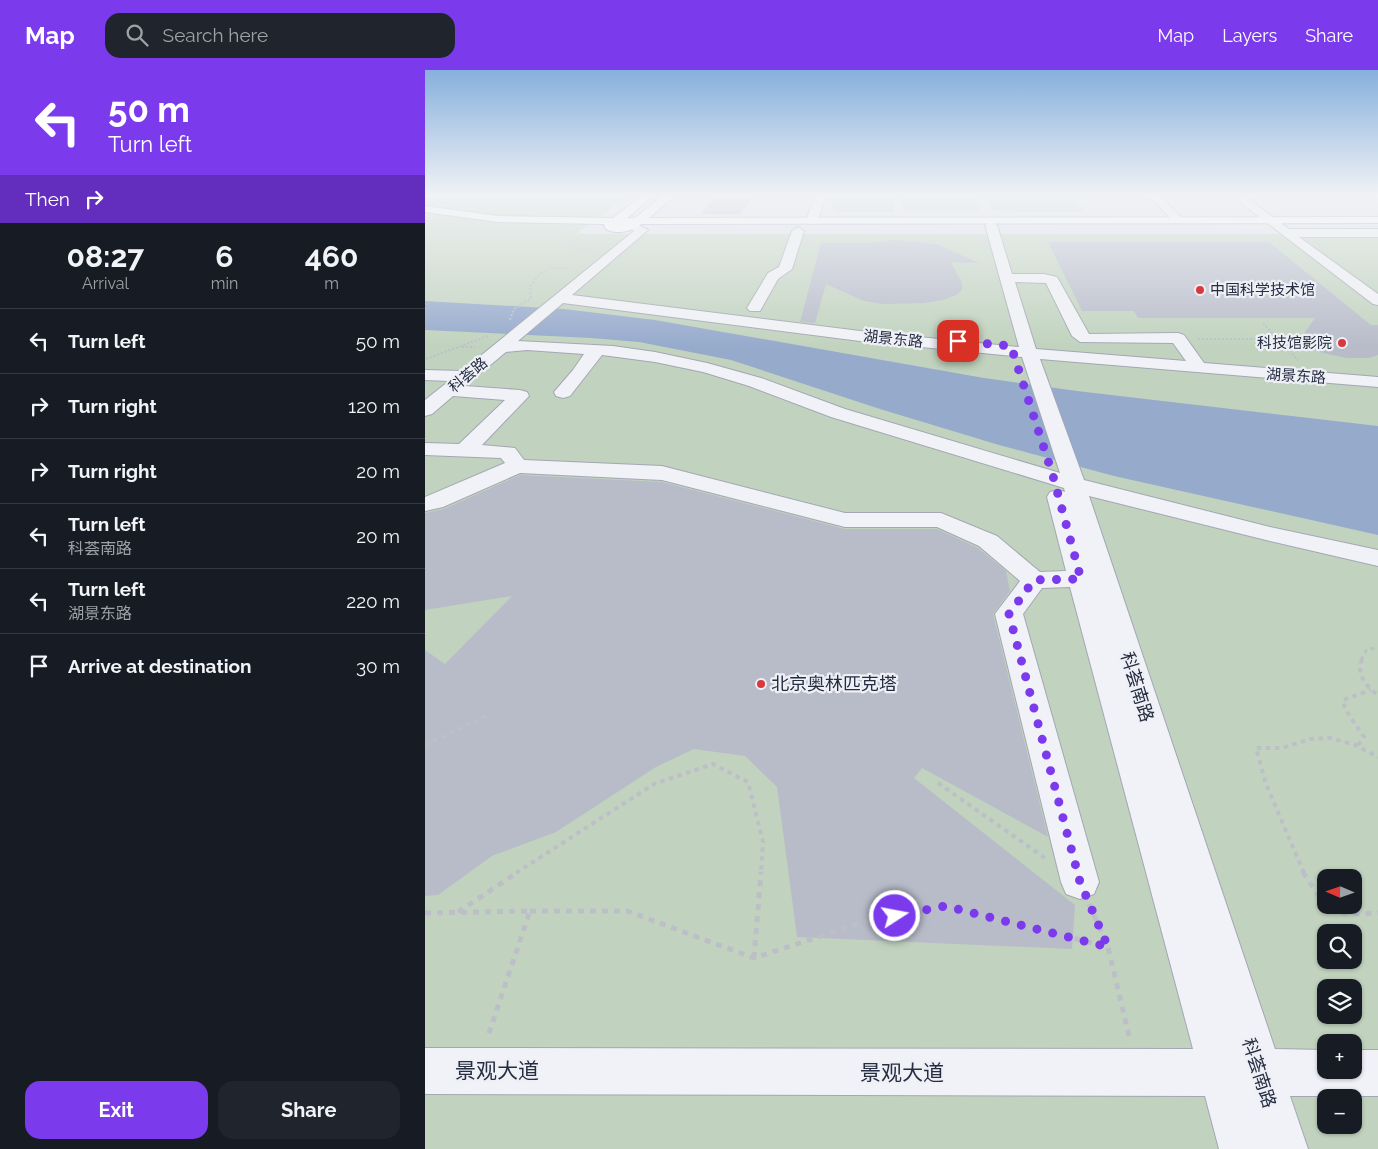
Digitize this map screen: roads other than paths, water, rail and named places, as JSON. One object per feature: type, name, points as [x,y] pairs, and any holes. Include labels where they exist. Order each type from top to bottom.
[{"type":"street","name":"科荟路","points":[[425,410],[622,246]]},
{"type":"street","points":[[755,308],[773,276],[785,269],[793,246]]},
{"type":"street","name":"科荟南路","points":[[997,246],[1007,278],[1018,347],[1026,380],[1060,471],[1241,1074],[1244,1149]]},
{"type":"street","points":[[1306,246],[1378,300]]},
{"type":"street","points":[[1007,278],[1044,278],[1052,280],[1080,336],[1086,339],[1178,338],[1196,363]]},
{"type":"street","points":[[607,301],[645,298],[916,332]]},
{"type":"street","name":"湖景东路","points":[[556,301],[607,301],[860,336],[1018,347],[1378,377]]},
{"type":"street","points":[[508,341],[527,345],[598,350],[655,357],[707,368],[755,382],[838,413],[1060,471],[1270,534],[1378,558]]},
{"type":"street","name":"湖景东路","points":[[1018,347],[1378,382]]},
{"type":"street","name":"科荟南路","points":[[1018,347],[1026,380]]},
{"type":"street","points":[[563,392],[580,373],[587,359],[598,350]]},
{"type":"street","points":[[425,375],[466,376]]},
{"type":"street","points":[[450,390],[520,396],[465,450]]},
{"type":"street","points":[[425,449],[508,452],[517,466]]},
{"type":"street","points":[[425,504],[435,502],[517,466],[662,473],[845,520],[941,520],[988,541],[1034,580],[1081,579]]},
{"type":"street","name":"科荟南路","points":[[1060,471],[1081,579],[1241,1074],[1283,1149]]},
{"type":"street","points":[[1034,580],[1009,614],[1080,882]]},
{"type":"street","name":"景观大道","points":[[425,1071],[1378,1073]]},
{"type":"water","points":[[425,301],[564,309],[655,320],[984,378],[1077,391],[1378,426],[1378,535],[1114,476],[999,445],[880,409],[731,360],[639,342],[425,330]]},
{"type":"place","name":"中国科学技术馆","points":[[1200,290]]},
{"type":"place","name":"科技馆影院","points":[[1342,343]]},
{"type":"place","name":"北京奥林匹克塔","points":[[761,684]]}]
